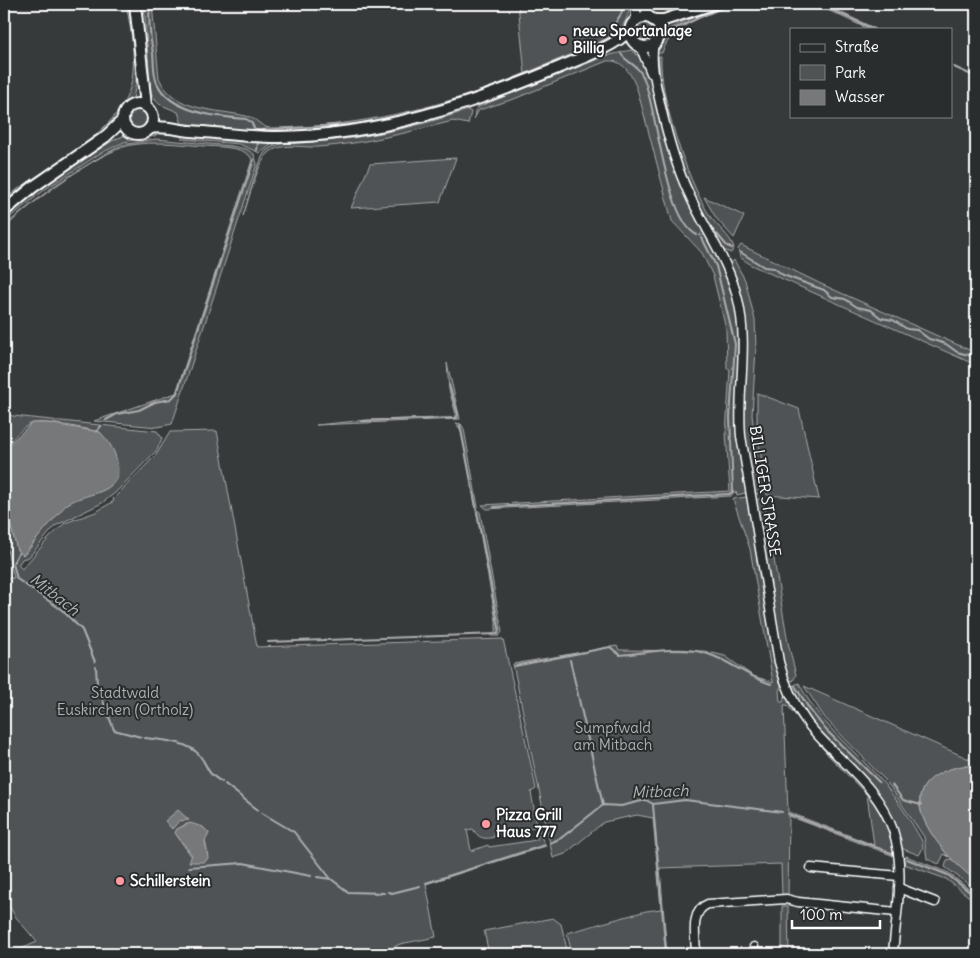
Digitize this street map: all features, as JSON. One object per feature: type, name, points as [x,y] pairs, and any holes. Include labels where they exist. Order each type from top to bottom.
[{"type":"main road","points":[[135,4],[146,106],[152,115],[162,120],[205,132]]},
{"type":"main road","points":[[575,61],[618,40],[643,18],[664,20],[711,4]]},
{"type":"main road","points":[[76,158],[130,131],[140,133],[150,128],[161,127],[205,132],[292,137],[337,134],[381,127],[474,101],[575,61],[623,45],[638,44],[647,46],[654,43],[659,34],[669,25],[711,4]]},
{"type":"main road","points":[[652,19],[659,27],[659,34]]},
{"type":"main road","points":[[633,26],[638,44]]},
{"type":"main road","points":[[4,211],[118,128],[123,120],[125,111],[133,105],[136,97],[140,46]]},
{"type":"main road","points":[[133,105],[146,106]]},
{"type":"main road","points":[[150,128],[152,115]]},
{"type":"main road","points":[[123,120],[130,131]]},
{"type":"street","points":[[633,26],[637,4]]},
{"type":"street","points":[[643,4],[652,19]]},
{"type":"street","name":"BILLIGER STRASSE","points":[[654,43],[652,52],[656,86],[670,142],[682,179],[723,259],[738,300],[744,340],[740,404],[741,436],[777,652],[784,680],[792,700],[809,725],[862,779],[881,803],[893,831],[897,846],[899,876],[893,954]]},
{"type":"street","name":"BILLIGER STRASSE","points":[[638,44],[656,86]]},
{"type":"street","points":[[811,868],[899,876]]},
{"type":"street","points":[[899,888],[935,902]]},
{"type":"street","points":[[696,954],[695,918],[702,907],[711,903],[786,899],[798,902],[896,912]]},
{"type":"green space","points":[[126,4],[131,4],[137,56],[136,83],[133,99],[122,110],[118,123],[4,206],[4,200],[19,188],[92,138],[108,124],[120,108],[129,91],[133,70],[133,48]]},
{"type":"green space","points":[[144,4],[152,4],[159,78],[166,89],[185,103],[209,110],[249,117],[269,128],[302,127],[367,120],[431,106],[525,74],[518,4],[631,4],[623,25],[610,39],[597,48],[442,108],[348,129],[276,133],[182,124],[178,112],[159,104],[151,93]]},
{"type":"green space","points":[[722,4],[735,4],[703,16],[682,27],[667,43],[662,53],[655,53],[666,30]]},
{"type":"green space","points":[[815,4],[823,4],[874,28],[866,28]]},
{"type":"green space","points":[[645,21],[653,24],[656,32],[653,40],[645,43],[637,40],[634,32],[637,24]]},
{"type":"green space","points":[[631,50],[642,59],[649,73],[704,230],[699,236],[707,234],[732,291],[738,316],[747,490],[745,493],[737,495],[736,492],[731,496],[487,509],[482,505],[730,491],[726,433],[730,369],[727,369],[726,329],[713,276],[702,253],[672,221],[638,92],[627,70],[619,63],[607,61],[514,99],[479,110],[474,119],[475,111],[478,107],[606,56]]},
{"type":"green space","points":[[661,56],[669,114],[683,159],[708,213],[732,243],[734,248],[731,253],[723,250],[696,203],[681,168],[665,113],[658,75],[655,57]]},
{"type":"green space","points":[[138,108],[146,111],[149,119],[146,127],[138,130],[130,127],[127,119],[130,111]]},
{"type":"green space","points":[[468,110],[471,112],[468,124],[453,121],[352,143],[318,147],[292,146],[274,150],[269,153],[261,165],[243,216],[260,162],[266,151],[271,148],[287,143],[371,135],[410,127]]},
{"type":"green space","points":[[159,129],[155,136],[124,142],[101,153],[47,188],[4,222],[4,215],[33,192],[112,141],[125,135],[144,135]]},
{"type":"green space","points":[[181,132],[285,141],[271,145],[260,153],[239,144],[182,139]]},
{"type":"green space","points":[[156,139],[231,146],[246,149],[254,154],[257,164],[172,424],[157,427],[94,421],[176,393],[252,160],[250,156],[240,150],[228,148],[149,143],[131,145],[117,150],[84,167],[122,145]]},
{"type":"green space","points":[[456,158],[440,202],[351,208],[370,164]]},
{"type":"green space","points":[[79,170],[46,193],[4,229],[4,226],[55,185]]},
{"type":"green space","points":[[704,197],[744,216],[734,238],[716,218]]},
{"type":"green space","points":[[741,245],[821,284],[976,353],[976,365],[751,265],[740,257],[738,249]]},
{"type":"green space","points":[[734,260],[745,280],[755,320],[756,348],[752,415],[762,490],[758,494],[753,492],[744,431],[746,335],[730,265]]},
{"type":"green space","points":[[447,363],[460,419],[316,425],[367,420],[455,418],[456,414],[449,390]]},
{"type":"green space","points":[[757,393],[799,409],[819,499],[767,495],[757,432]]},
{"type":"green space","name":"Stadtwald Euskirchen (Ortholz)","points":[[4,415],[157,431],[162,438],[157,450],[115,493],[102,503],[55,526],[29,557],[22,559],[18,565],[22,569],[65,523],[96,512],[114,501],[113,499],[156,455],[170,432],[217,431],[257,647],[503,639],[536,789],[531,792],[537,826],[543,831],[536,832],[535,827],[487,838],[479,836],[473,829],[467,830],[471,851],[488,845],[489,847],[537,840],[537,835],[540,835],[546,846],[426,884],[436,937],[400,944],[380,954],[9,954],[37,942],[15,916],[4,897],[4,592],[7,588],[4,584],[4,578],[14,578],[4,538],[4,499],[17,550],[25,554],[63,507],[70,502],[109,487],[118,475],[100,432],[65,425],[30,424],[16,435],[4,449]],"holes":[[[186,824],[203,827],[209,833],[205,841],[208,855],[192,857],[177,836],[176,830]]]},
{"type":"green space","points":[[456,423],[461,424],[464,429],[478,507],[476,509],[480,512],[502,632],[499,636],[491,636],[496,630],[496,621],[466,454],[461,431]]},
{"type":"green space","name":"Sumpfwald am Mitbach","points":[[747,497],[782,683],[779,691],[780,702],[783,702],[784,697],[787,696],[869,792],[882,814],[891,835],[894,856],[789,816],[788,897],[782,896],[781,864],[660,868],[667,954],[572,954],[567,933],[646,911],[661,909],[653,818],[637,815],[604,822],[565,854],[553,858],[513,664],[617,646],[619,650],[704,651],[725,656],[753,676],[773,682],[750,549],[733,499]],"holes":[[[784,705],[787,705],[829,756],[867,795],[874,845],[788,812]]]},
{"type":"green space","points":[[761,498],[764,500],[788,643],[796,675],[793,681],[787,679],[781,658],[755,501]]},
{"type":"green space","points":[[799,683],[816,711],[881,780],[898,802],[922,841],[923,848],[919,855],[901,848],[890,814],[876,790],[811,723],[790,687]]},
{"type":"green space","points":[[804,686],[976,762],[976,767],[957,767],[939,774],[927,783],[921,792],[920,803],[927,826],[949,857],[944,854],[939,864],[927,859],[924,837],[886,781],[825,718]]},
{"type":"green space","points":[[906,856],[949,873],[976,895],[976,902],[946,879],[904,864]]},
{"type":"green space","points":[[951,859],[976,881],[976,890],[945,867],[947,860]]},
{"type":"green space","points":[[782,906],[788,906],[789,954],[782,954]]},
{"type":"green space","points":[[553,918],[561,924],[568,954],[489,954],[484,931]]},
{"type":"water","points":[[32,423],[47,423],[100,432],[113,450],[118,473],[115,482],[109,487],[72,501],[65,506],[23,555],[17,550],[4,499],[4,449]]},
{"type":"water","points":[[962,766],[976,767],[976,881],[946,853],[933,836],[924,819],[920,802],[924,787],[937,775]]},
{"type":"water","points":[[178,810],[189,820],[179,821],[172,829],[165,821]]},
{"type":"water","points":[[190,823],[203,827],[209,833],[205,841],[208,858],[205,862],[189,862],[192,855],[175,833],[177,829]]},
{"type":"waterway","points":[[150,4],[149,16],[154,72],[157,83],[163,93],[173,101],[196,112],[246,119],[251,122],[254,128]]},
{"type":"waterway","points":[[613,37],[611,30],[621,14],[624,4]]},
{"type":"waterway","points":[[658,50],[670,31],[729,4]]},
{"type":"waterway","points":[[819,4],[871,28]]},
{"type":"waterway","points":[[481,92],[591,47],[612,36]]},
{"type":"waterway","points":[[621,54],[642,74],[649,94],[664,163],[677,209],[686,225],[697,235]]},
{"type":"waterway","points":[[658,57],[660,81],[669,116]]},
{"type":"waterway","points":[[954,67],[976,77]]},
{"type":"waterway","points":[[262,130],[357,124],[415,113],[470,96]]},
{"type":"waterway","points":[[257,150],[258,141]]},
{"type":"waterway","points":[[106,420],[117,414],[139,410],[155,402],[171,399],[177,393],[254,159]]},
{"type":"waterway","points":[[717,234],[727,246],[732,248]]},
{"type":"waterway","points":[[494,507],[729,494],[733,492],[730,417],[735,344],[716,266],[702,238]]},
{"type":"waterway","points":[[740,252],[764,267],[774,268],[783,275],[824,290],[832,297],[845,299],[857,307],[871,310],[881,318],[893,320],[907,329],[917,330],[929,339],[946,344],[957,352],[976,357]]},
{"type":"waterway","points":[[362,421],[457,418],[458,414],[449,385]]},
{"type":"waterway","points":[[460,425],[476,507]]},
{"type":"waterway","points":[[96,432],[101,426]]},
{"type":"waterway","points":[[268,642],[498,634],[499,628],[477,512]]},
{"type":"waterway","name":"Mitbach","points":[[19,552],[13,563],[17,579],[62,610],[82,630],[95,662]]},
{"type":"waterway","points":[[515,666],[610,647],[620,655],[664,650],[687,650],[698,651],[716,657],[771,684]]},
{"type":"waterway","points":[[570,660],[603,805]]},
{"type":"waterway","name":"Mitbach","points":[[96,667],[97,685],[114,730],[141,737]]},
{"type":"waterway","points":[[795,686],[810,710],[826,730],[879,782]]},
{"type":"waterway","name":"Mitbach","points":[[145,738],[175,742],[189,747],[200,756],[210,772],[222,782]]},
{"type":"waterway","name":"Mitbach","points":[[225,784],[258,810]]},
{"type":"waterway","points":[[892,785],[903,800],[921,805]]},
{"type":"waterway","name":"Mitbach","points":[[550,843],[561,838],[603,805],[621,806],[646,800],[653,804],[685,800],[782,812]]},
{"type":"waterway","points":[[653,805],[666,954]]},
{"type":"waterway","name":"Mitbach","points":[[262,813],[294,832],[331,879],[348,892],[384,893]]},
{"type":"waterway","name":"Mitbach","points":[[788,814],[894,854]]},
{"type":"waterway","name":"Mitbach","points":[[426,883],[545,845]]},
{"type":"waterway","name":"Mitbach","points":[[907,859],[948,875],[976,897]]},
{"type":"waterway","points":[[189,867],[243,863],[311,876]]},
{"type":"waterway","points":[[317,877],[331,879]]},
{"type":"waterway","name":"Mitbach","points":[[388,892],[392,893],[420,886]]},
{"type":"place","name":"neue Sportanlage Billig","points":[[563,40]]},
{"type":"place","name":"Pizza Grill Haus 777","points":[[486,824]]},
{"type":"place","name":"Schillerstein","points":[[120,881]]}]
